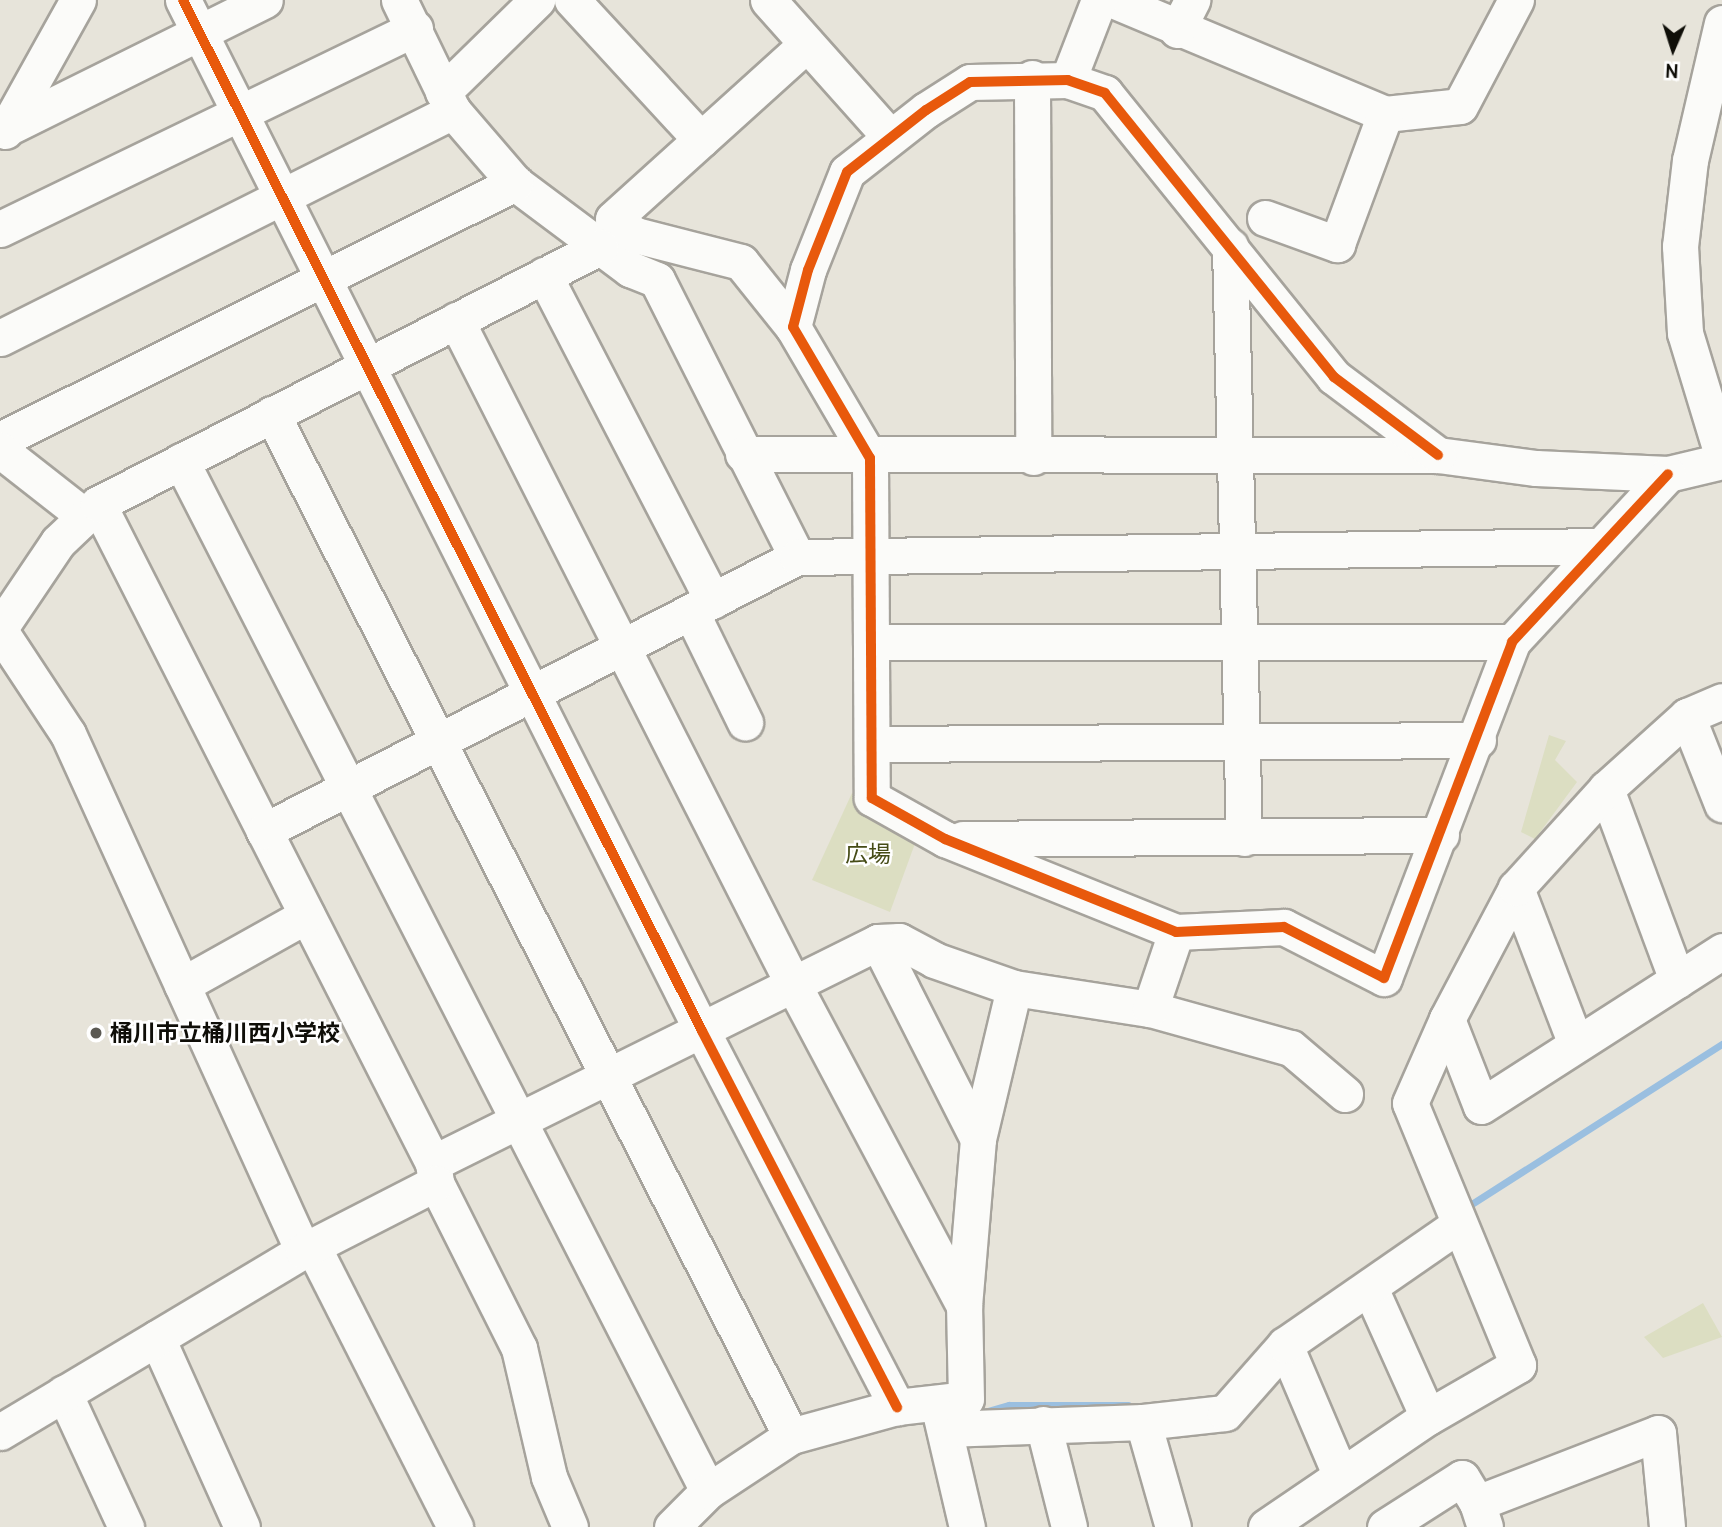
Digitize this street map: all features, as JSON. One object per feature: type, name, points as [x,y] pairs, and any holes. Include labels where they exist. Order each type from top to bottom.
[{"type":"street","points":[[3,140],[78,0]]},
{"type":"street","points":[[183,0],[702,1031],[897,1407]]},
{"type":"street","points":[[3,140],[265,0]]},
{"type":"street","points":[[0,338],[282,197],[448,101],[537,0]]},
{"type":"street","points":[[572,0],[701,140]]},
{"type":"street","points":[[768,0],[890,137]]},
{"type":"street","points":[[1068,80],[1099,0]]},
{"type":"street","points":[[1113,0],[1184,15],[1385,114],[1460,106],[1516,0]]},
{"type":"street","points":[[0,229],[240,115],[407,14],[448,101],[514,183],[630,269],[657,280],[797,557]]},
{"type":"street","points":[[1722,23],[1690,160],[1680,246],[1685,333],[1722,455]]},
{"type":"street","points":[[807,44],[613,219],[643,237],[741,262],[793,327],[870,458],[873,556],[872,798],[945,839],[1176,932],[1284,927],[1384,978],[1478,740],[1512,642],[1668,474]]},
{"type":"street","points":[[793,327],[808,270],[847,172],[890,137],[970,82],[1032,78],[1068,80],[1105,93],[1334,377],[1438,455]]},
{"type":"street","points":[[1032,78],[1033,457]]},
{"type":"street","points":[[1265,218],[1337,244],[1385,114]]},
{"type":"street","points":[[0,440],[514,183]]},
{"type":"street","points":[[1230,246],[1244,838]]},
{"type":"street","points":[[454,1527],[308,1249],[182,985],[68,734],[0,630],[58,542],[91,509],[600,247]]},
{"type":"street","points":[[544,275],[702,606],[745,722]]},
{"type":"street","points":[[456,320],[794,985],[964,1306]]},
{"type":"street","points":[[272,414],[791,1436]]},
{"type":"street","points":[[0,450],[91,509],[264,831],[519,1348],[549,1477],[570,1527]]},
{"type":"street","points":[[743,454],[870,458],[1438,455],[1536,467],[1668,474],[1722,461]]},
{"type":"street","points":[[181,461],[708,1491]]},
{"type":"street","points":[[264,831],[797,557],[1600,546]]},
{"type":"street","points":[[873,642],[1512,642]]},
{"type":"street","points":[[1266,1527],[1340,1474],[1428,1417],[1518,1365],[1458,1225],[1410,1103],[1447,1018],[1516,888],[1606,789],[1687,716],[1722,701]]},
{"type":"street","points":[[1687,716],[1722,804]]},
{"type":"street","points":[[874,744],[1478,740]]},
{"type":"street","points":[[1606,789],[1677,980]]},
{"type":"street","points":[[945,839],[1441,835]]},
{"type":"street","points":[[1516,888],[1576,1044]]},
{"type":"street","points":[[182,985],[307,915]]},
{"type":"street","points":[[1150,1009],[1176,932]]},
{"type":"street","points":[[0,1432],[519,1122],[878,942],[899,941],[934,960],[1014,988],[1150,1009],[1291,1048],[1345,1094]]},
{"type":"street","points":[[878,942],[978,1139]]},
{"type":"street","points":[[1447,1018],[1481,1106],[1722,951]]},
{"type":"street","points":[[942,1417],[966,1399],[964,1306],[978,1139],[1014,988]]},
{"type":"street","points":[[672,1527],[708,1491],[791,1436],[897,1407],[942,1417],[1043,1424],[1143,1422],[1225,1413],[1284,1345],[1458,1225]]},
{"type":"street","points":[[1370,1288],[1428,1417]]},
{"type":"street","points":[[157,1338],[242,1527]]},
{"type":"street","points":[[1284,1345],[1340,1474]]},
{"type":"street","points":[[64,1393],[125,1527]]},
{"type":"street","points":[[942,1417],[967,1527]]},
{"type":"street","points":[[1143,1422],[1172,1527]]},
{"type":"street","points":[[1043,1424],[1069,1527]]},
{"type":"street","points":[[1385,1527],[1462,1478],[1481,1515],[1658,1433],[1667,1527]]},
{"type":"green space","points":[[1549,735],[1566,741],[1555,760],[1577,782],[1535,839],[1521,832]]},
{"type":"green space","name":"広場","points":[[852,793],[921,827],[890,912],[812,880]]},
{"type":"green space","points":[[1703,1303],[1722,1337],[1663,1358],[1644,1337]]},
{"type":"waterway","points":[[1470,1205],[1722,1044]]},
{"type":"waterway","points":[[984,1412],[1009,1405],[1128,1405]]},
{"type":"cycle path","points":[[183,0],[702,1031],[897,1407]]},
{"type":"cycle path","points":[[1438,455],[1334,377],[1105,93],[1068,80],[970,82],[926,110],[847,172],[808,270],[793,327],[870,458],[872,798],[945,839],[1176,932],[1284,927],[1384,978],[1512,642],[1668,474]]},
{"type":"place","name":"桶川市立桶川西小学校","points":[[96,1033]]}]
